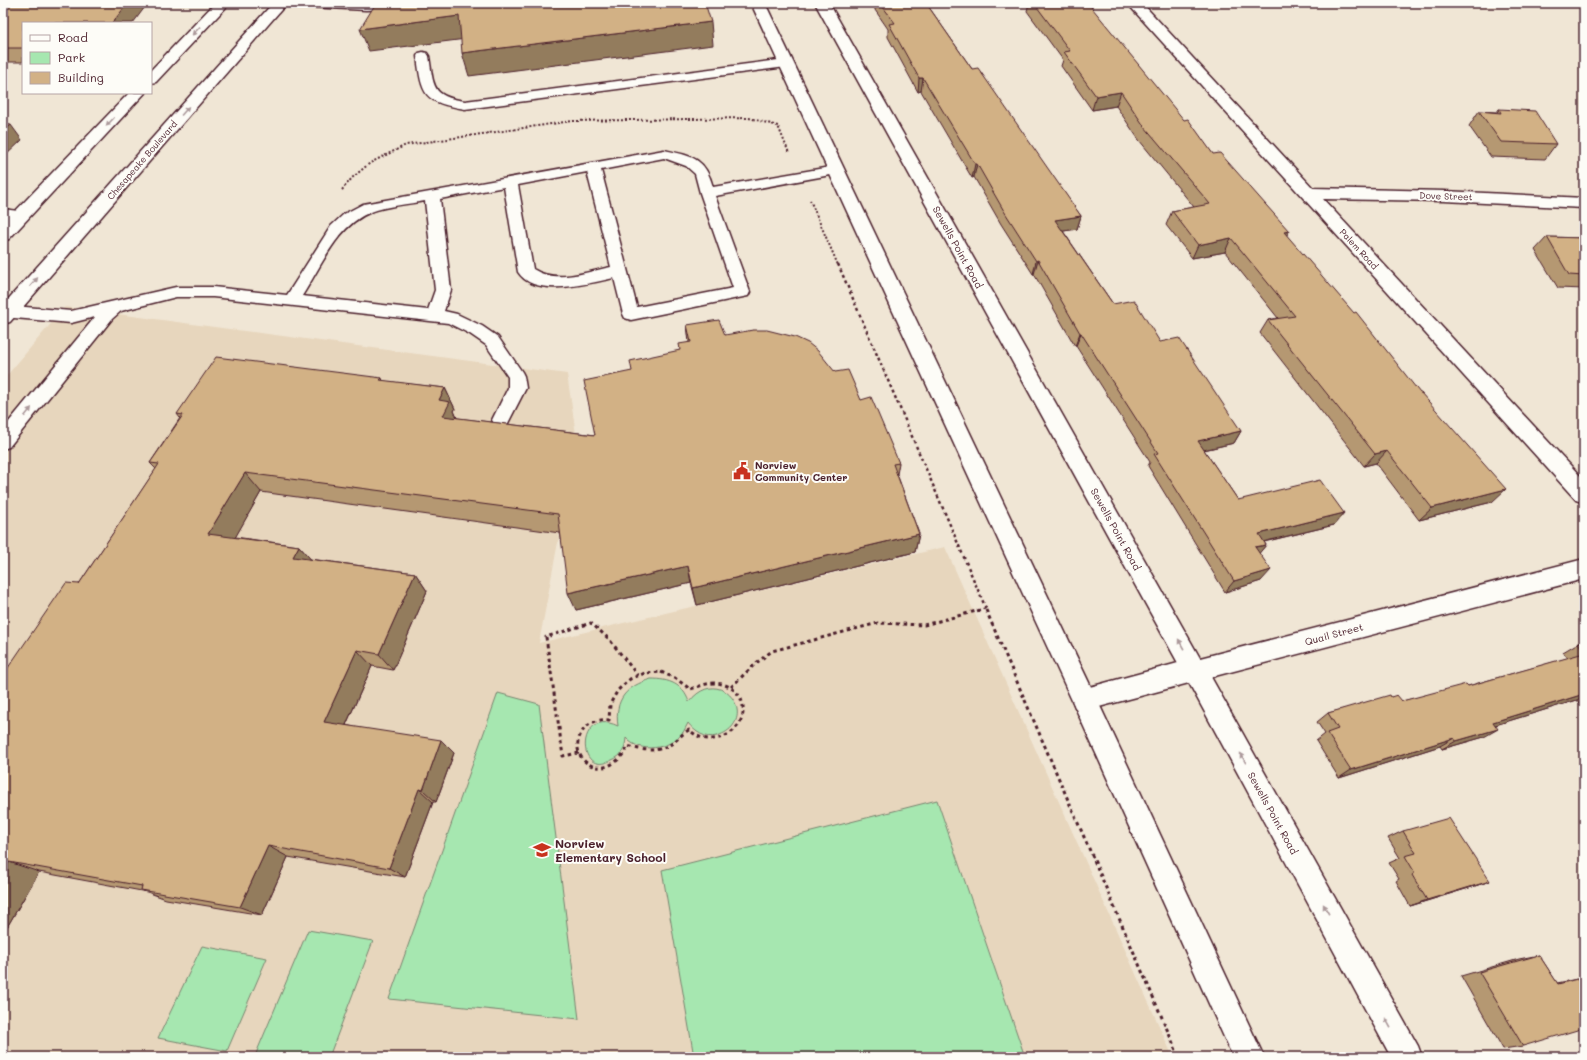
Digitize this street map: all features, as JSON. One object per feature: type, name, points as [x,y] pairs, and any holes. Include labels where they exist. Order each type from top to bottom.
[{"type":"street","points":[[152,78],[223,3]]},
{"type":"street","name":"Chesapeake Boulevard","points":[[5,313],[280,3]]},
{"type":"street","points":[[758,3],[1084,699],[1249,1057]]},
{"type":"street","name":"Sewells Point Road","points":[[822,3],[1195,671],[1407,1057]]},
{"type":"street","name":"Palem Road","points":[[1134,3],[1584,494]]},
{"type":"street","points":[[3,235],[136,94]]},
{"type":"street","name":"Dove Street","points":[[1308,193],[1444,196],[1584,203]]},
{"type":"street","points":[[3,215],[20,216]]},
{"type":"street","name":"Quail Street","points":[[1084,699],[1584,569]]},
{"type":"lane","points":[[310,3],[390,7],[421,3]]},
{"type":"lane","points":[[423,56],[430,93],[449,103],[465,105],[786,63]]},
{"type":"lane","points":[[292,300],[336,229],[349,217],[368,207],[593,166],[664,154],[682,159],[693,165],[702,173],[707,193],[742,292],[631,314],[593,166]]},
{"type":"lane","points":[[707,193],[836,170]]},
{"type":"lane","points":[[510,181],[526,272],[537,279],[560,283],[620,271]]},
{"type":"lane","points":[[432,196],[443,290],[434,316]]},
{"type":"lane","points":[[5,313],[71,317],[176,292],[213,292],[451,318],[476,330],[492,342],[516,376],[517,388],[501,420]]},
{"type":"lane","points":[[3,442],[106,315],[115,307]]},
{"type":"path","points":[[338,196],[352,178],[370,163],[406,145],[572,121],[749,118],[778,126],[1179,1057]]},
{"type":"path","points":[[731,687],[755,664],[772,651],[878,623],[889,621],[915,626],[929,624],[986,608]]},
{"type":"path","points":[[579,753],[563,756],[546,637],[591,623],[609,639],[638,676]]},
{"type":"path","points":[[661,672],[676,678],[690,689],[714,682],[731,687],[742,698],[744,709],[742,720],[736,730],[726,737],[714,740],[702,738],[689,730],[684,732],[672,744],[657,750],[640,750],[628,746],[620,761],[611,766],[601,768],[591,767],[584,761],[579,753],[578,743],[581,734],[587,726],[596,721],[609,720],[610,704],[618,690],[630,679],[645,673],[661,672]]},
{"type":"shaded area","name":"Norview Elementary School","points":[[65,307],[567,374],[577,441],[539,643],[945,547],[1173,1057],[3,1057],[3,380]]},
{"type":"green space","points":[[651,679],[664,680],[679,687],[689,702],[701,691],[713,688],[724,691],[732,698],[737,708],[737,719],[730,729],[713,737],[704,736],[688,723],[682,734],[676,739],[670,743],[654,748],[639,746],[626,738],[625,746],[622,752],[612,760],[600,763],[591,760],[587,753],[585,743],[588,733],[594,726],[604,723],[618,726],[618,708],[624,695],[635,686]]},
{"type":"green space","points":[[498,693],[539,704],[579,1019],[389,999]]},
{"type":"green space","points":[[937,800],[1025,1057],[694,1057],[662,870]]},
{"type":"green space","points":[[308,930],[373,941],[329,1057],[255,1056]]},
{"type":"green space","points":[[202,946],[267,958],[227,1051],[158,1038]]},
{"type":"building","points":[[3,3],[128,3],[113,22],[22,22],[22,48],[3,48]]},
{"type":"building","points":[[376,3],[705,3],[711,22],[462,53],[459,16],[360,29]]},
{"type":"building","points":[[880,3],[926,3],[972,69],[978,68],[1081,216],[1055,220],[1113,304],[1134,300],[1160,342],[1179,338],[1241,431],[1198,441],[1238,500],[1320,480],[1344,513],[1259,534],[1266,545],[1255,547],[1271,570],[1234,581],[1154,454],[1158,453],[1080,333],[1038,260],[1036,261],[1004,211],[977,164],[975,164],[923,78],[919,78],[889,24],[895,23]]},
{"type":"building","points":[[1034,3],[1088,3],[1184,120],[1188,119],[1213,154],[1220,153],[1289,231],[1284,232],[1354,313],[1356,312],[1420,393],[1506,489],[1432,508],[1387,451],[1375,454],[1268,320],[1295,316],[1231,238],[1198,245],[1172,211],[1210,204],[1144,126],[1121,92],[1096,96],[1064,52],[1070,51]]},
{"type":"building","points":[[1499,109],[1535,111],[1556,144],[1501,142],[1479,111],[1501,113]]},
{"type":"building","points":[[3,124],[11,125],[3,132]]},
{"type":"building","points":[[1547,237],[1584,238],[1584,276],[1569,275]]},
{"type":"building","points":[[719,320],[725,335],[753,330],[767,330],[795,337],[808,343],[818,351],[835,372],[848,370],[861,400],[871,397],[899,463],[893,464],[919,534],[693,588],[688,566],[568,593],[558,514],[245,473],[208,534],[299,546],[293,557],[415,573],[379,654],[357,650],[324,722],[441,740],[423,790],[419,789],[389,868],[268,846],[240,907],[141,890],[142,886],[9,862],[3,872],[3,675],[66,583],[79,584],[159,464],[150,463],[183,415],[177,414],[216,357],[382,378],[380,380],[445,388],[439,400],[450,402],[443,416],[595,435],[584,381],[632,371],[630,361],[680,350],[679,344],[691,342],[687,325]]},
{"type":"building","points":[[1584,641],[1584,650],[1578,643]]},
{"type":"building","points":[[1584,653],[1584,694],[1493,722],[1498,729],[1456,741],[1454,738],[1351,770],[1327,733],[1338,729],[1328,713],[1390,695],[1391,697],[1397,695],[1402,701],[1466,684],[1468,686]]},
{"type":"building","points":[[1449,818],[1490,881],[1427,900],[1412,875],[1415,873],[1405,856],[1416,853],[1403,831]]},
{"type":"building","points":[[1539,955],[1558,984],[1577,979],[1584,991],[1584,1028],[1523,1046],[1479,972]]},
{"type":"place","name":"Norview Community Center","points":[[742,471]]},
{"type":"place","name":"Norview Elementary School","points":[[542,850]]}]
